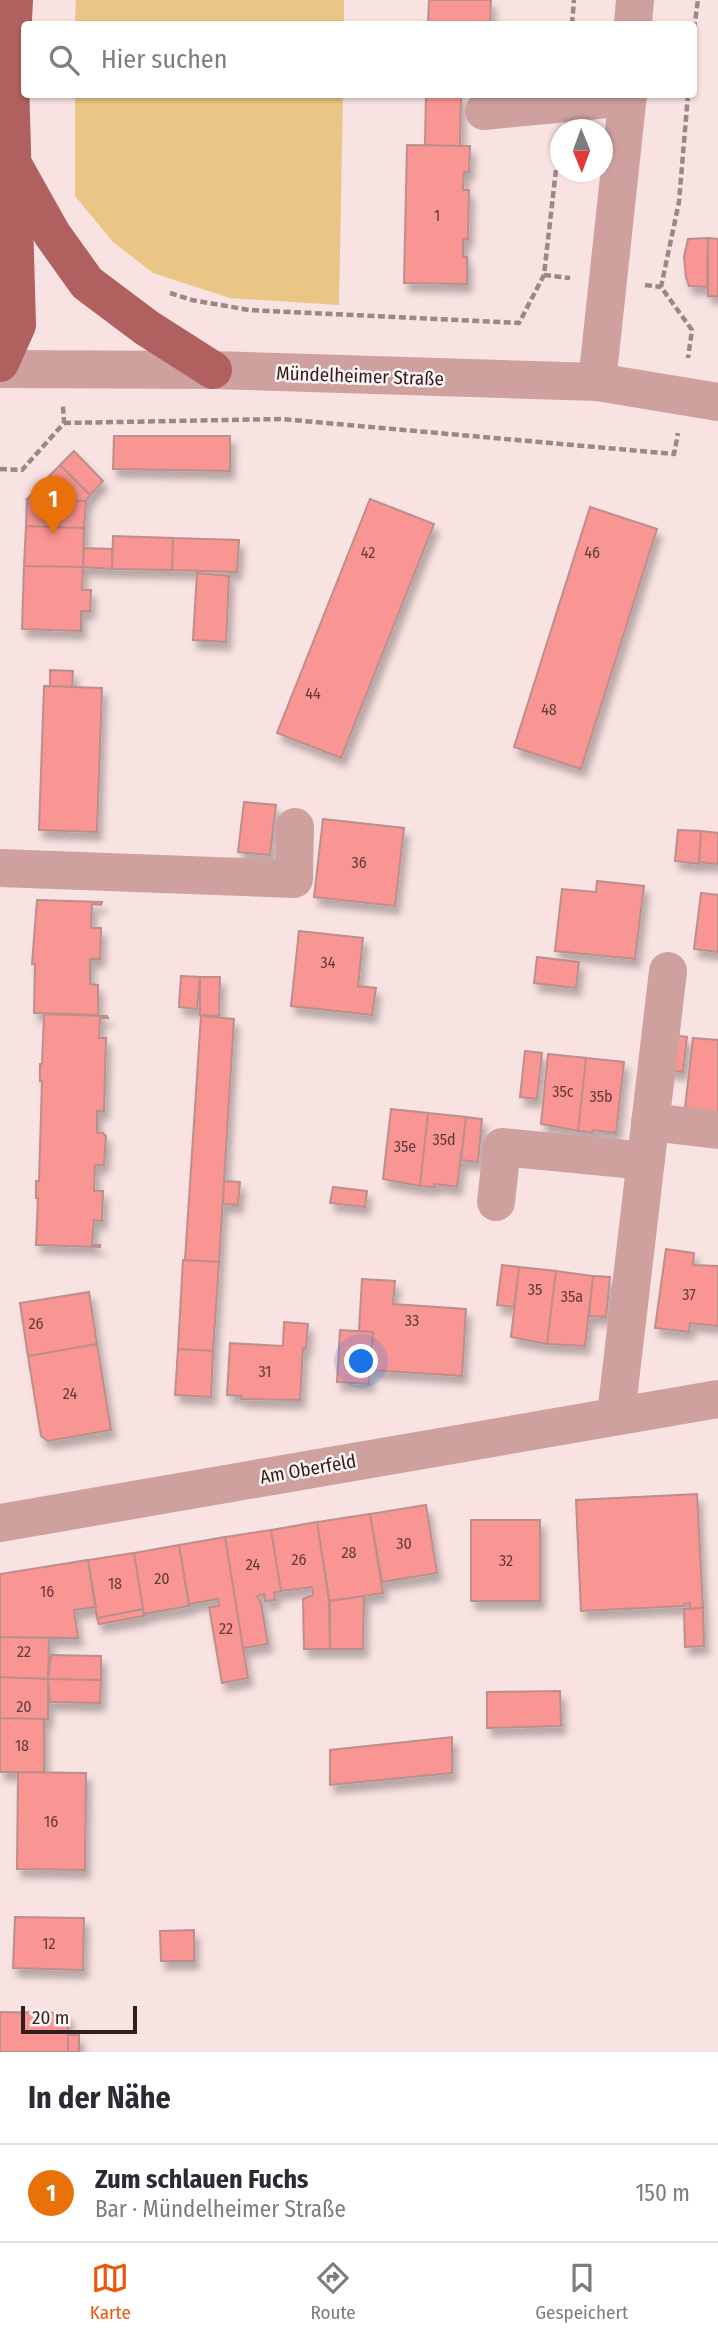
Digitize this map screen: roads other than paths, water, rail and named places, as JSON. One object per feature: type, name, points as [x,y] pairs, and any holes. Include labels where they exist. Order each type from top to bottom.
[{"type":"main road","points":[[0,363],[18,325],[9,80],[9,3]]},
{"type":"main road","points":[[0,125],[9,80]]},
{"type":"main road","points":[[12,163],[52,234],[87,283],[147,328],[213,370]]},
{"type":"street","points":[[633,21],[635,0]]},
{"type":"street","points":[[484,111],[609,98]]},
{"type":"street","points":[[597,382],[628,98]]},
{"type":"street","name":"Mündelheimer Straße","points":[[0,369],[213,370],[597,382],[718,402]]},
{"type":"street","points":[[0,868],[294,879],[295,827]]},
{"type":"street","points":[[616,1415],[668,971]]},
{"type":"street","points":[[650,1122],[718,1130]]},
{"type":"street","points":[[496,1202],[502,1147],[646,1161]]},
{"type":"street","name":"Am Oberfeld","points":[[0,1522],[718,1399]]},
{"type":"place","name":"Zum schlauen Fuchs","points":[[53,534]]}]
